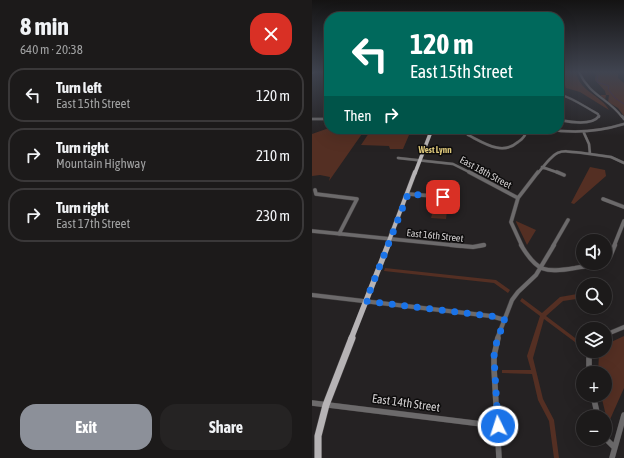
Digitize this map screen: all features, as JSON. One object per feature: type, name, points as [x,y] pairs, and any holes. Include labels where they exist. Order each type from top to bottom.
[{"type":"main road","points":[[318,458],[318,436],[326,405],[430,134]]},
{"type":"street","points":[[595,93],[616,107],[624,119]]},
{"type":"street","points":[[564,95],[571,97],[578,103],[598,114],[599,117],[592,120],[564,120]]},
{"type":"street","points":[[312,119],[324,119]]},
{"type":"street","points":[[564,131],[584,133],[606,130],[624,124]]},
{"type":"street","points":[[584,133],[589,144],[590,154]]},
{"type":"street","points":[[468,134],[498,149],[504,150],[515,146],[526,134]]},
{"type":"street","points":[[576,268],[549,271],[541,268],[526,251],[511,222],[515,204],[542,167],[556,152],[606,156],[624,163]]},
{"type":"street","name":"East 18th Street","points":[[398,158],[446,162],[458,166],[518,198]]},
{"type":"street","points":[[542,167],[564,175]]},
{"type":"street","points":[[314,190],[319,195],[357,199],[339,234]]},
{"type":"street","points":[[408,194],[446,197],[449,200],[448,205]]},
{"type":"street","points":[[604,199],[624,207]]},
{"type":"street","points":[[499,458],[494,356],[497,340],[515,296],[541,268],[568,220]]},
{"type":"street","points":[[612,251],[624,221]]},
{"type":"street","name":"East 16th Street","points":[[312,231],[473,247],[484,245]]},
{"type":"street","points":[[312,295],[491,316],[505,320]]},
{"type":"street","points":[[612,332],[624,327]]},
{"type":"street","name":"East 14th Street","points":[[312,403],[498,426]]},
{"type":"street","points":[[612,458],[624,414]]},
{"type":"shaded area","points":[[582,93],[592,93],[606,105],[609,110]]},
{"type":"shaded area","points":[[606,93],[624,93],[624,116],[618,108],[608,102],[609,95],[606,95]]},
{"type":"shaded area","points":[[601,95],[606,95],[605,100],[601,96]]},
{"type":"shaded area","points":[[324,130],[324,134],[362,134],[329,181],[330,177],[320,175],[312,176],[312,134]]},
{"type":"shaded area","points":[[368,134],[409,135],[403,149],[390,149],[389,146],[361,145]]},
{"type":"shaded area","points":[[590,167],[605,170],[606,176],[574,204],[571,203]]},
{"type":"shaded area","points":[[436,200],[441,201],[441,207],[447,211],[446,219],[431,218]]},
{"type":"shaded area","points":[[516,222],[536,230],[527,245]]},
{"type":"shaded area","points":[[385,268],[496,280],[510,290],[508,293],[494,283],[384,271]]},
{"type":"shaded area","points":[[576,294],[576,299],[563,301],[546,316],[576,339],[576,343],[544,319],[533,358],[543,399],[554,420],[559,458],[554,458],[549,421],[538,400],[532,374],[502,373],[502,370],[531,370],[527,356],[540,316],[520,301],[522,298],[542,313],[560,297]]},
{"type":"shaded area","points":[[624,336],[624,388],[612,415],[612,410],[605,410],[603,402],[612,402],[612,366],[598,366],[599,358],[612,358],[612,342]]},
{"type":"waterway","points":[[611,93],[615,98],[624,104]]},
{"type":"district","name":"West Lynn","points":[[435,150]]},
{"type":"route","points":[[443,197],[408,194],[366,301],[491,316],[505,320],[497,340],[494,356],[498,426]]}]
